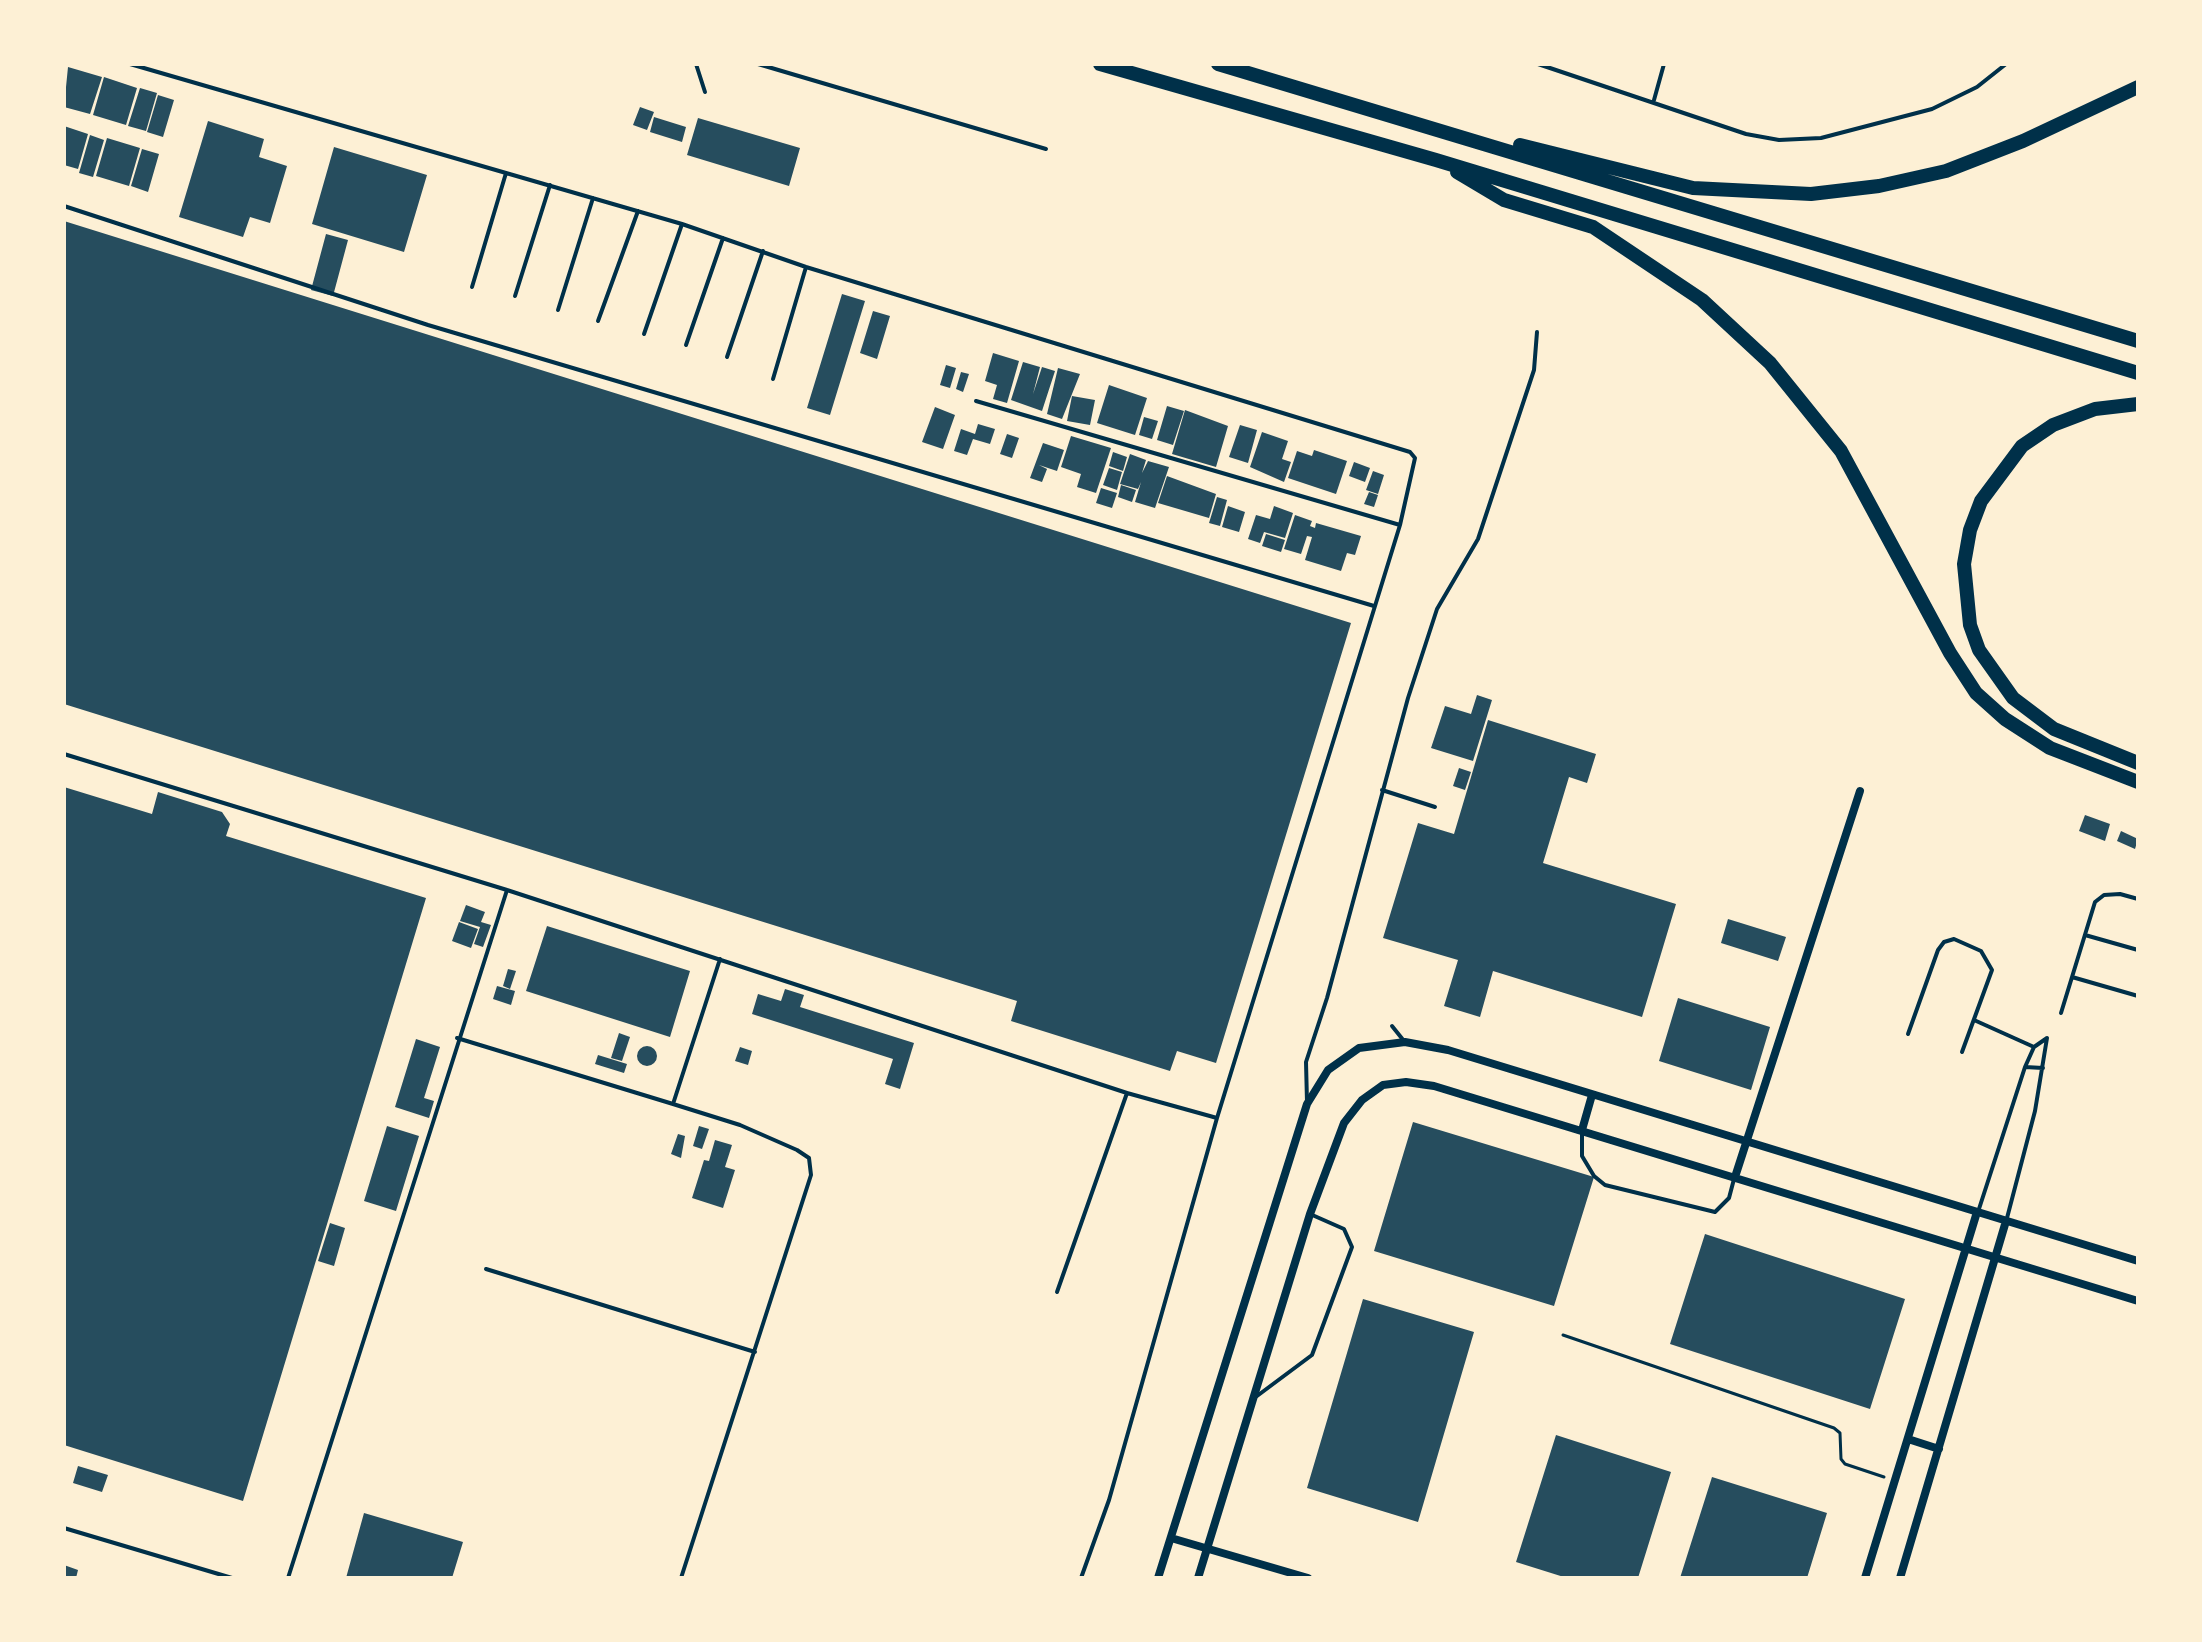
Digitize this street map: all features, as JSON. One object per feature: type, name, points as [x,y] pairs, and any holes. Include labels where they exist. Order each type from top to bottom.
[{"type":"highway","points":[[1100,64],[1436,160],[2138,373]]},
{"type":"highway","points":[[1218,64],[2138,341]]},
{"type":"highway","points":[[1440,130],[1565,154],[1693,188],[1811,194],[1879,186],[1946,171],[2023,141],[2138,87]]},
{"type":"highway","points":[[1436,160],[1504,200],[1593,227],[1702,300],[1770,363],[1841,451],[1950,653],[1976,693],[2005,719],[2050,748],[2138,782]]},
{"type":"highway","points":[[2138,404],[2095,409],[2053,425],[2022,446],[1981,501],[1970,530],[1964,564],[1965,595],[1979,650],[2013,698],[2054,729],[2138,763]]},
{"type":"street","points":[[1735,1177],[1860,791]]},
{"type":"street","points":[[1158,1578],[1307,1104],[1328,1070],[1359,1048],[1405,1042],[1448,1050],[2138,1261]]},
{"type":"street","points":[[1198,1578],[1310,1214],[1344,1123],[1362,1100],[1383,1085],[1420,1084],[1582,1130],[2138,1301]]},
{"type":"street","points":[[1582,1130],[1592,1095]]},
{"type":"street","points":[[1865,1578],[1977,1212]]},
{"type":"street","points":[[1900,1578],[2006,1221]]},
{"type":"street","points":[[1908,1439],[1939,1449]]},
{"type":"street","points":[[1171,1538],[1308,1578]]},
{"type":"lane","points":[[130,64],[682,224],[806,267],[1410,452],[1416,464],[1400,525],[1217,1118],[1109,1500],[1081,1578]]},
{"type":"lane","points":[[696,64],[705,92]]},
{"type":"lane","points":[[758,64],[1046,149]]},
{"type":"lane","points":[[1538,64],[1654,100],[1746,134],[1779,140],[1821,138],[1903,118],[1956,100],[2006,64]]},
{"type":"lane","points":[[1654,100],[1664,64]]},
{"type":"lane","points":[[472,287],[506,173]]},
{"type":"lane","points":[[515,296],[550,185]]},
{"type":"lane","points":[[558,310],[593,198]]},
{"type":"lane","points":[[64,206],[428,325],[1374,606]]},
{"type":"lane","points":[[598,321],[638,211]]},
{"type":"lane","points":[[644,334],[682,224]]},
{"type":"lane","points":[[686,345],[723,238]]},
{"type":"lane","points":[[727,357],[763,251]]},
{"type":"lane","points":[[773,379],[806,267]]},
{"type":"lane","points":[[1307,1104],[1306,1062],[1327,998],[1382,790],[1437,609],[1453,576],[1478,539],[1534,370],[1537,332]]},
{"type":"lane","points":[[976,401],[1400,525]]},
{"type":"lane","points":[[64,754],[507,890],[1127,1093],[1217,1118]]},
{"type":"lane","points":[[1382,790],[1435,807]]},
{"type":"lane","points":[[288,1578],[457,1037],[507,890]]},
{"type":"lane","points":[[2061,1013],[2095,902],[2104,895],[2120,894],[2138,899]]},
{"type":"lane","points":[[2085,935],[2138,950]]},
{"type":"lane","points":[[1908,1034],[1938,950],[1944,942],[1954,939],[1981,951],[1992,970],[1962,1052]]},
{"type":"lane","points":[[673,1104],[720,959]]},
{"type":"lane","points":[[2072,977],[2138,996]]},
{"type":"lane","points":[[1974,1020],[2034,1047]]},
{"type":"lane","points":[[1392,1026],[1405,1042]]},
{"type":"lane","points":[[457,1037],[740,1125],[809,1158],[811,1175],[681,1578]]},
{"type":"lane","points":[[1977,1212],[2025,1067],[2034,1047],[2047,1038],[2043,1068],[2006,1221]]},
{"type":"lane","points":[[2025,1067],[2043,1068]]},
{"type":"lane","points":[[1057,1292],[1127,1093]]},
{"type":"lane","points":[[1582,1130],[1582,1156],[1594,1176],[1605,1185],[1715,1212],[1729,1198],[1735,1177]]},
{"type":"lane","points":[[1253,1398],[1312,1355],[1352,1247],[1344,1229],[1310,1214]]},
{"type":"lane","points":[[486,1269],[755,1352]]},
{"type":"lane","points":[[64,1528],[232,1578]]},
{"type":"path","points":[[1563,1335],[1834,1428],[1840,1433],[1841,1459],[1845,1464],[1895,1481]]},
{"type":"building","points":[[68,67],[102,77],[90,114],[64,107]]},
{"type":"building","points":[[104,77],[137,88],[126,125],[93,115]]},
{"type":"building","points":[[140,88],[157,93],[146,131],[128,126]]},
{"type":"building","points":[[158,95],[174,100],[163,137],[147,132]]},
{"type":"building","points":[[640,107],[654,112],[647,130],[633,125]]},
{"type":"building","points":[[654,117],[686,127],[682,142],[650,132]]},
{"type":"building","points":[[698,118],[800,148],[789,186],[687,155]]},
{"type":"building","points":[[208,121],[264,139],[259,157],[287,166],[270,223],[250,217],[243,237],[179,217]]},
{"type":"building","points":[[64,126],[88,134],[78,169],[64,165]]},
{"type":"building","points":[[90,135],[104,140],[93,177],[79,173]]},
{"type":"building","points":[[107,138],[140,148],[129,186],[96,176]]},
{"type":"building","points":[[334,147],[427,175],[404,252],[312,224]]},
{"type":"building","points":[[142,149],[159,154],[148,192],[131,186]]},
{"type":"building","points":[[64,221],[1351,623],[1216,1063],[1177,1051],[1170,1071],[1011,1021],[1017,1001],[64,704]]},
{"type":"building","points":[[326,234],[348,240],[333,296],[311,290]]},
{"type":"building","points":[[842,294],[865,301],[830,415],[807,408]]},
{"type":"building","points":[[873,311],[890,316],[877,359],[860,353]]},
{"type":"building","points":[[993,353],[1019,361],[1007,403],[993,399],[997,385],[985,381]]},
{"type":"building","points":[[1023,362],[1040,367],[1033,394],[1042,367],[1055,371],[1042,411],[1011,400]]},
{"type":"building","points":[[946,365],[956,368],[950,388],[940,385]]},
{"type":"building","points":[[1058,368],[1080,374],[1062,419],[1047,414]]},
{"type":"building","points":[[961,372],[969,374],[963,392],[956,389]]},
{"type":"building","points":[[1109,385],[1147,398],[1135,435],[1097,423]]},
{"type":"building","points":[[1072,396],[1095,400],[1090,425],[1067,421]]},
{"type":"building","points":[[1167,406],[1184,411],[1173,445],[1157,440]]},
{"type":"building","points":[[935,407],[955,415],[943,449],[922,442]]},
{"type":"building","points":[[1185,410],[1228,426],[1216,467],[1172,454]]},
{"type":"building","points":[[1144,417],[1158,421],[1152,439],[1139,435]]},
{"type":"building","points":[[978,424],[995,429],[990,444],[973,439],[967,455],[954,451],[961,429],[975,434]]},
{"type":"building","points":[[1240,425],[1257,430],[1248,463],[1229,457]]},
{"type":"building","points":[[1262,432],[1288,441],[1282,459],[1291,462],[1284,482],[1250,467]]},
{"type":"building","points":[[1007,434],[1019,438],[1012,458],[1000,454]]},
{"type":"building","points":[[1071,436],[1111,448],[1096,493],[1077,487],[1081,474],[1061,467]]},
{"type":"building","points":[[1043,443],[1064,450],[1057,471],[1039,465],[1047,469],[1042,482],[1030,478]]},
{"type":"building","points":[[1314,450],[1347,461],[1336,494],[1288,478],[1297,451],[1312,456]]},
{"type":"building","points":[[1113,452],[1127,457],[1123,471],[1109,466]]},
{"type":"building","points":[[1130,454],[1146,460],[1142,473],[1148,461],[1169,467],[1155,508],[1135,502],[1141,482],[1138,489],[1120,484]]},
{"type":"building","points":[[1354,462],[1370,468],[1365,482],[1349,476]]},
{"type":"building","points":[[1109,468],[1122,472],[1117,490],[1103,485]]},
{"type":"building","points":[[1373,471],[1384,475],[1378,494],[1366,490]]},
{"type":"building","points":[[1167,476],[1216,494],[1209,518],[1158,503]]},
{"type":"building","points":[[1121,485],[1136,490],[1132,502],[1118,497]]},
{"type":"building","points":[[1101,488],[1117,493],[1112,508],[1096,503]]},
{"type":"building","points":[[1369,492],[1378,495],[1374,507],[1364,504]]},
{"type":"building","points":[[1217,497],[1227,500],[1220,526],[1209,523]]},
{"type":"building","points":[[1228,506],[1245,512],[1239,532],[1222,527]]},
{"type":"building","points":[[1274,506],[1293,513],[1285,538],[1264,532],[1260,543],[1248,539],[1256,515],[1270,519]]},
{"type":"building","points":[[1295,515],[1312,521],[1310,526],[1315,528],[1316,523],[1361,536],[1355,555],[1347,553],[1341,571],[1305,560],[1312,537],[1307,536],[1301,554],[1284,549]]},
{"type":"building","points":[[1266,534],[1285,540],[1281,552],[1262,546]]},
{"type":"building","points":[[1477,695],[1492,700],[1473,761],[1431,748],[1445,706],[1471,714]]},
{"type":"building","points":[[1488,720],[1596,754],[1587,783],[1569,777],[1543,863],[1676,904],[1642,1017],[1493,971],[1480,1017],[1444,1006],[1458,960],[1383,938],[1418,823],[1454,834]]},
{"type":"building","points":[[1459,768],[1471,772],[1465,790],[1453,786]]},
{"type":"building","points":[[64,787],[152,814],[158,792],[222,812],[230,824],[226,836],[426,898],[243,1501],[64,1445]]},
{"type":"building","points":[[2085,815],[2110,824],[2105,841],[2079,831]]},
{"type":"building","points":[[2121,831],[2138,839],[2135,849],[2117,841]]},
{"type":"building","points":[[466,905],[485,912],[481,922],[491,925],[483,947],[474,944],[480,927],[460,921]]},
{"type":"building","points":[[1728,919],[1786,937],[1778,961],[1721,943]]},
{"type":"building","points":[[459,922],[478,929],[471,948],[452,941]]},
{"type":"building","points":[[547,926],[690,971],[670,1037],[526,991]]},
{"type":"building","points":[[508,969],[516,971],[510,989],[503,986]]},
{"type":"building","points":[[497,986],[515,991],[511,1005],[493,999]]},
{"type":"building","points":[[785,989],[804,995],[800,1007],[914,1043],[900,1089],[885,1084],[893,1059],[752,1014],[758,994],[781,1001]]},
{"type":"building","points":[[1678,998],[1770,1027],[1751,1090],[1659,1061]]},
{"type":"building","points":[[619,1033],[630,1037],[622,1061],[611,1058]]},
{"type":"building","points":[[416,1039],[440,1047],[424,1098],[434,1101],[429,1118],[395,1107]]},
{"type":"building","points":[[647,1046],[654,1049],[657,1056],[654,1063],[647,1066],[640,1063],[637,1056],[640,1049]]},
{"type":"building","points":[[740,1047],[752,1051],[748,1065],[735,1061]]},
{"type":"building","points":[[598,1055],[627,1064],[624,1073],[595,1064]]},
{"type":"building","points":[[1413,1122],[1594,1177],[1554,1306],[1374,1251]]},
{"type":"building","points":[[387,1126],[419,1136],[396,1211],[364,1201]]},
{"type":"building","points":[[699,1126],[709,1129],[702,1149],[693,1146]]},
{"type":"building","points":[[678,1134],[685,1136],[681,1158],[671,1154]]},
{"type":"building","points":[[715,1140],[732,1145],[725,1167],[735,1170],[723,1208],[692,1198],[704,1160],[709,1161]]},
{"type":"building","points":[[330,1223],[345,1228],[334,1266],[318,1261]]},
{"type":"building","points":[[1705,1234],[1905,1299],[1870,1409],[1670,1344]]},
{"type":"building","points":[[1363,1299],[1474,1332],[1418,1522],[1307,1488]]},
{"type":"building","points":[[1556,1435],[1671,1472],[1638,1578],[1567,1578],[1516,1562]]},
{"type":"building","points":[[78,1466],[108,1475],[102,1492],[73,1483]]},
{"type":"building","points":[[1712,1477],[1827,1513],[1807,1578],[1680,1578]]},
{"type":"building","points":[[364,1513],[463,1542],[452,1578],[346,1578]]},
{"type":"building","points":[[64,1565],[78,1570],[76,1578],[64,1578]]}]
